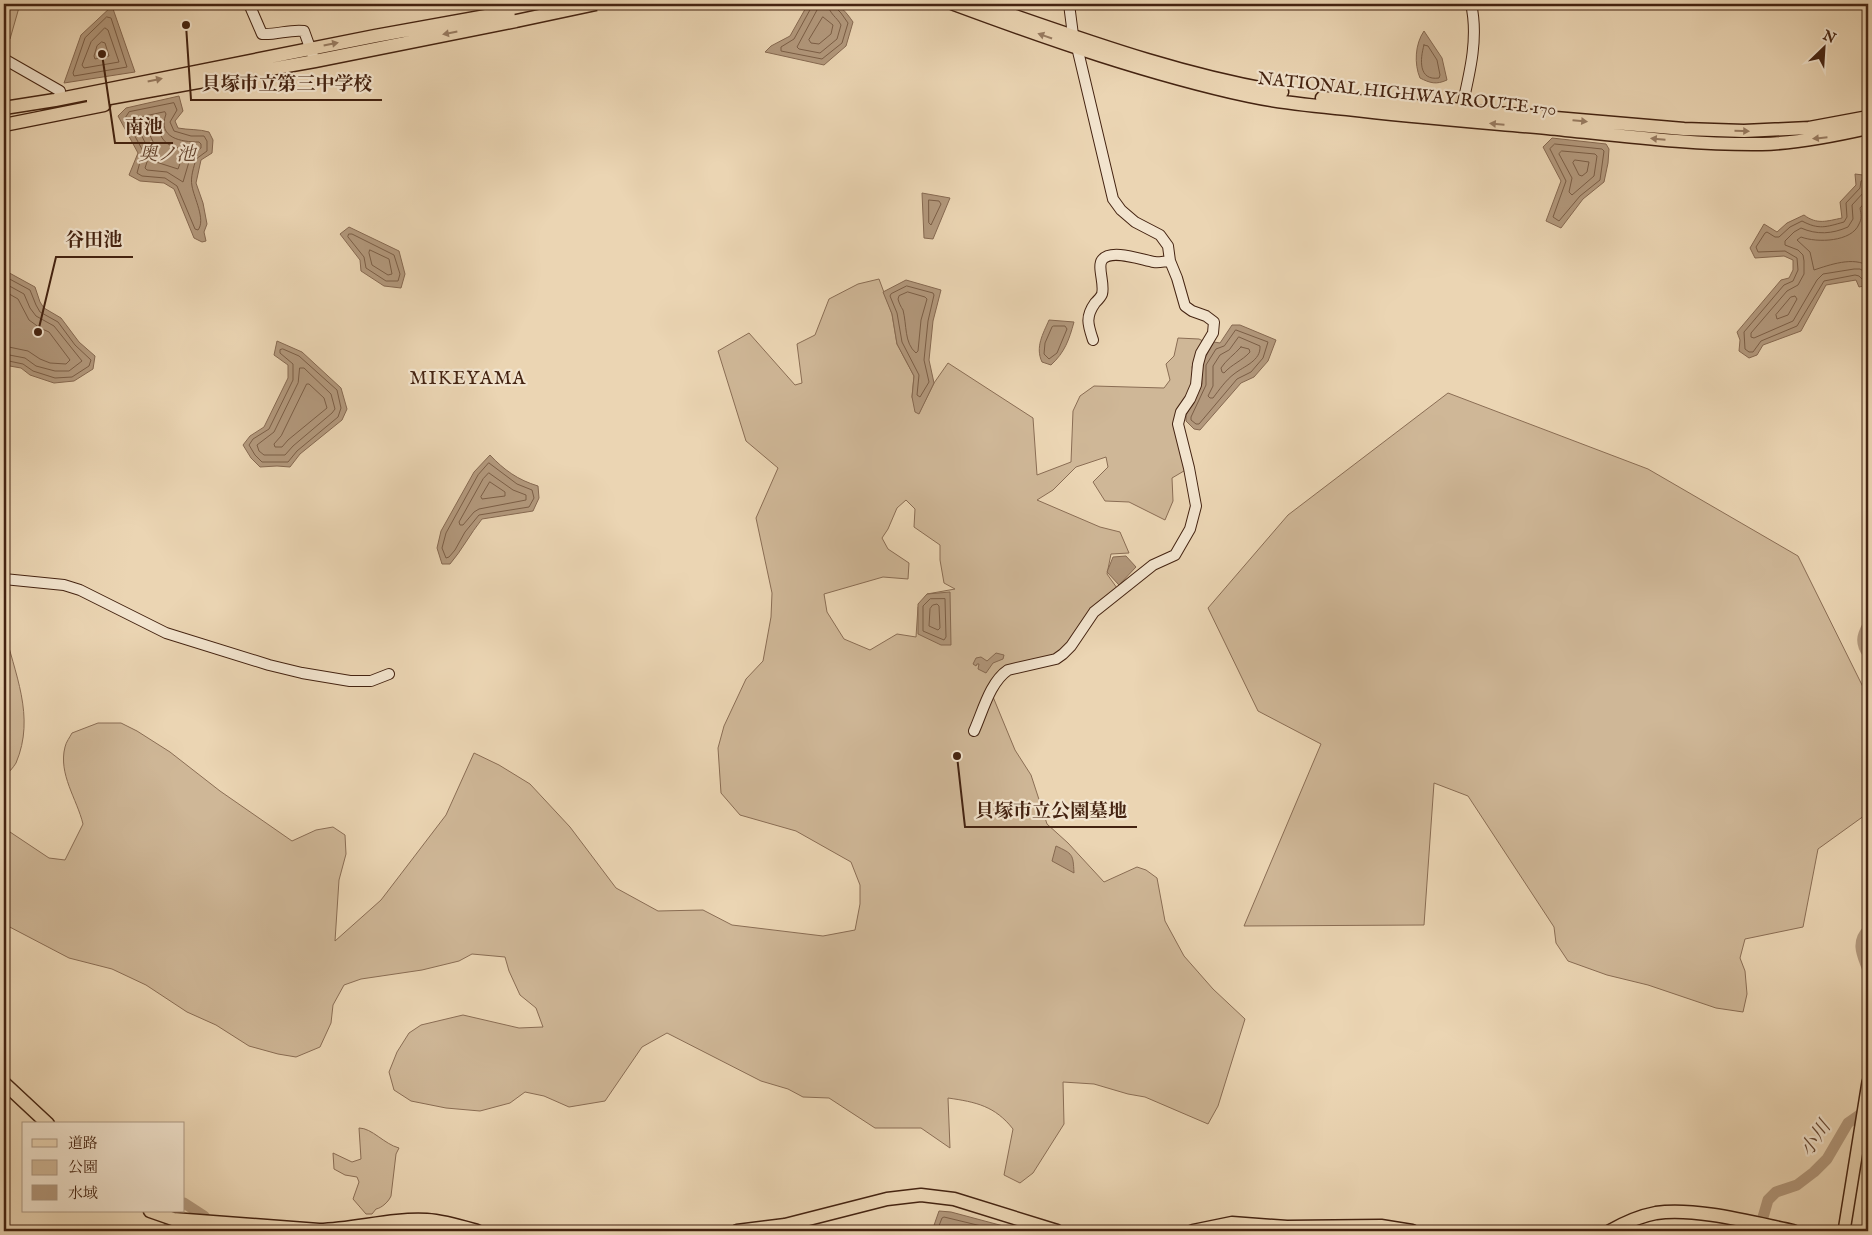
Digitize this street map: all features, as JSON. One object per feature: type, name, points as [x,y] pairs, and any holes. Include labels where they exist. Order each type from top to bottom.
[{"type":"highway","points":[[515,16],[552,4]]},
{"type":"highway","name":"NATIONAL HIGHWAY ROUTE 170","points":[[954,4],[1075,41],[1104,47],[1178,73],[1252,92],[1422,118],[1696,142],[1764,144],[1829,137],[1868,128]]},
{"type":"highway","name":"NATIONAL HIGHWAY ROUTE 170","points":[[980,4],[1075,41]]},
{"type":"highway","points":[[4,108],[313,54],[515,16],[596,6]]},
{"type":"highway","points":[[4,125],[120,102],[170,88],[313,54]]},
{"type":"highway","points":[[4,100],[103,85],[112,89]]},
{"type":"highway","points":[[4,116],[170,88]]},
{"type":"highway","name":"NATIONAL HIGHWAY ROUTE 170","points":[[1252,92],[1684,129],[1744,132],[1809,128],[1868,117]]},
{"type":"highway","points":[[4,1083],[46,1122]]},
{"type":"highway","points":[[737,1231],[785,1225],[887,1199],[921,1195],[943,1197],[962,1202],[1057,1231]]},
{"type":"highway","points":[[152,1212],[170,1219],[319,1230],[355,1228],[396,1221],[428,1220],[476,1231]]},
{"type":"highway","points":[[1610,1231],[1638,1218],[1665,1212],[1695,1213],[1793,1231]]},
{"type":"highway","points":[[1193,1231],[1232,1224],[1287,1227],[1381,1226],[1412,1231]]},
{"type":"main road","points":[[1844,1231],[1868,1082]]},
{"type":"street","points":[[249,4],[262,34],[273,35],[296,30],[304,31],[313,54]]},
{"type":"street","points":[[974,731],[992,690],[1002,674],[1008,670],[1056,658],[1064,654],[1094,612],[1153,565],[1175,555],[1190,530],[1196,506],[1190,468],[1178,424],[1181,412],[1190,399],[1196,385],[1201,353],[1213,333],[1214,322],[1185,306],[1170,261],[1168,246],[1160,235],[1135,222],[1121,210],[1113,199],[1075,41],[1069,4]]},
{"type":"street","points":[[1461,110],[1473,47],[1471,4]]},
{"type":"street","points":[[4,58],[60,91]]},
{"type":"street","points":[[1093,340],[1087,321],[1093,306],[1102,294],[1100,267],[1102,260],[1110,254],[1157,262],[1170,261]]},
{"type":"street","points":[[4,579],[64,584],[80,590],[166,633],[269,665],[350,681],[371,681],[389,674]]},
{"type":"green space","points":[[4,4],[20,4],[10,39],[4,37]]},
{"type":"green space","points":[[879,279],[892,314],[897,344],[914,376],[912,397],[919,413],[934,383],[948,363],[1033,418],[1037,475],[1071,462],[1073,411],[1080,396],[1094,386],[1164,388],[1170,380],[1166,364],[1174,356],[1178,338],[1199,339],[1203,341],[1192,367],[1196,385],[1181,412],[1189,468],[1172,478],[1173,501],[1165,520],[1129,502],[1105,501],[1093,482],[1108,467],[1106,457],[1076,467],[1053,490],[1037,500],[1100,527],[1120,532],[1129,553],[1111,554],[1107,574],[1117,588],[1056,659],[1008,670],[991,692],[1015,750],[1031,775],[1047,824],[1068,843],[1104,882],[1137,867],[1146,870],[1157,878],[1165,921],[1184,956],[1213,989],[1245,1019],[1218,1106],[1208,1124],[1145,1097],[1094,1084],[1063,1082],[1064,1124],[1033,1173],[1020,1183],[1004,1175],[1013,1129],[999,1115],[984,1106],[948,1098],[950,1148],[921,1128],[875,1128],[829,1098],[803,1097],[788,1089],[761,1081],[667,1033],[642,1047],[605,1101],[569,1107],[544,1096],[525,1092],[510,1103],[480,1111],[446,1108],[411,1101],[394,1090],[389,1072],[397,1052],[409,1033],[421,1025],[463,1015],[519,1028],[543,1027],[536,1008],[520,995],[505,957],[472,954],[459,961],[422,970],[361,979],[344,985],[333,1005],[331,1023],[320,1047],[296,1057],[249,1046],[216,1025],[187,1012],[146,985],[112,969],[69,958],[4,924],[4,828],[49,858],[65,860],[83,824],[66,777],[64,757],[66,743],[72,733],[98,723],[121,723],[170,752],[220,791],[292,841],[316,830],[333,827],[345,835],[346,854],[339,880],[335,941],[381,900],[446,815],[474,753],[499,765],[530,784],[570,827],[616,888],[658,911],[703,910],[732,925],[823,936],[855,930],[860,904],[860,885],[851,862],[796,831],[740,815],[721,793],[718,748],[724,726],[746,679],[763,661],[771,617],[772,593],[756,518],[778,468],[746,441],[718,351],[749,333],[795,385],[802,383],[797,344],[815,335],[829,299],[858,284]],"holes":[[[906,500],[915,509],[914,527],[940,545],[940,560],[944,583],[955,589],[927,594],[918,607],[916,637],[897,634],[870,650],[844,639],[827,612],[824,594],[883,577],[908,579],[909,563],[888,549],[882,538],[897,508]]]},
{"type":"green space","points":[[1448,393],[1648,469],[1798,556],[1868,697],[1868,813],[1818,849],[1803,927],[1745,939],[1740,958],[1745,971],[1747,994],[1743,1012],[1716,1008],[1648,985],[1607,975],[1568,961],[1556,943],[1554,927],[1468,796],[1434,783],[1424,925],[1244,926],[1321,744],[1258,711],[1208,608],[1288,515]]},
{"type":"green space","points":[[4,628],[21,695],[24,711],[24,728],[22,746],[16,763],[4,778]]},
{"type":"green space","points":[[359,1128],[369,1131],[399,1148],[396,1154],[391,1196],[385,1204],[376,1209],[372,1214],[366,1214],[353,1199],[359,1182],[357,1177],[345,1175],[334,1169],[333,1153],[352,1162],[361,1159]]},
{"type":"water","points":[[808,4],[835,5],[848,15],[853,22],[846,46],[824,65],[765,52],[771,46],[790,36]]},
{"type":"water","points":[[112,6],[135,72],[64,83],[81,35]]},
{"type":"water","points":[[1424,31],[1442,58],[1447,80],[1433,83],[1420,78],[1416,54]]},
{"type":"water","name":"奥ノ池","points":[[179,96],[183,111],[175,121],[178,128],[209,132],[213,140],[212,153],[201,160],[196,183],[203,203],[207,224],[204,232],[206,241],[202,242],[194,238],[174,189],[164,183],[140,181],[129,175],[138,153],[118,116],[126,108]]},
{"type":"water","points":[[1552,138],[1606,144],[1609,149],[1604,182],[1583,199],[1561,228],[1546,221],[1561,181],[1543,147]]},
{"type":"water","points":[[1868,173],[1868,285],[1859,287],[1856,280],[1826,285],[1801,331],[1763,345],[1757,355],[1749,358],[1739,351],[1740,340],[1737,332],[1781,280],[1789,278],[1793,270],[1793,260],[1784,256],[1755,258],[1750,248],[1764,224],[1777,232],[1787,223],[1804,215],[1818,221],[1842,218],[1840,202],[1856,185],[1855,174],[1863,175]]},
{"type":"water","points":[[922,193],[950,198],[933,239],[924,238]]},
{"type":"water","points":[[349,227],[399,251],[405,274],[401,288],[384,286],[361,271],[360,260],[340,234]]},
{"type":"water","points":[[4,270],[35,287],[44,308],[61,318],[79,342],[95,356],[93,369],[74,381],[54,383],[30,375],[21,368],[4,365]]},
{"type":"water","points":[[906,280],[941,290],[933,321],[929,360],[934,383],[919,414],[915,412],[912,397],[914,376],[897,344],[892,314],[883,292]]},
{"type":"water","points":[[1049,320],[1074,322],[1066,345],[1051,365],[1042,362],[1039,351],[1042,335]]},
{"type":"water","points":[[1232,325],[1240,325],[1276,340],[1268,361],[1254,377],[1241,383],[1200,430],[1194,429],[1186,421],[1186,415],[1202,384],[1201,365],[1214,342],[1220,343]]},
{"type":"water","points":[[277,341],[302,352],[341,388],[347,409],[342,420],[300,454],[290,467],[260,467],[251,458],[243,445],[250,436],[264,427],[288,378],[288,365],[274,355]]},
{"type":"water","points":[[490,455],[512,474],[538,486],[539,498],[533,511],[482,519],[450,564],[442,564],[437,548],[441,531],[474,472]]},
{"type":"water","points":[[1126,556],[1136,567],[1119,585],[1107,572],[1113,557]]},
{"type":"water","points":[[950,592],[951,645],[941,645],[918,634],[918,604],[927,594]]},
{"type":"water","points":[[996,653],[1004,655],[1003,659],[993,663],[986,673],[978,669],[979,664],[976,666],[973,664],[976,658],[981,657],[987,661]]},
{"type":"water","points":[[1056,846],[1071,855],[1074,873],[1052,861]]},
{"type":"water","points":[[939,1211],[951,1212],[1022,1231],[932,1231]]},
{"type":"waterway","points":[[1868,625],[1863,640],[1868,654]]},
{"type":"waterway","points":[[1868,930],[1864,935],[1861,945],[1862,955],[1868,970]]},
{"type":"waterway","name":"小川","points":[[1759,1231],[1768,1200],[1776,1192],[1797,1185],[1814,1172],[1827,1159],[1848,1123],[1868,1109]]},
{"type":"waterway","points":[[185,1204],[204,1216],[214,1231]]},
{"type":"waterway","points":[[169,1231],[170,1212]]},
{"type":"waterway","points":[[418,1231],[428,1231]]},
{"type":"place","name":"貝塚市立第三中学校","points":[[186,25]]},
{"type":"place","name":"南池","points":[[102,54]]},
{"type":"place","name":"谷田池","points":[[38,332]]},
{"type":"place","name":"貝塚市立公園墓地","points":[[957,756]]},
{"type":"district","name":"MIKEYAMA","points":[[468,379]]}]
